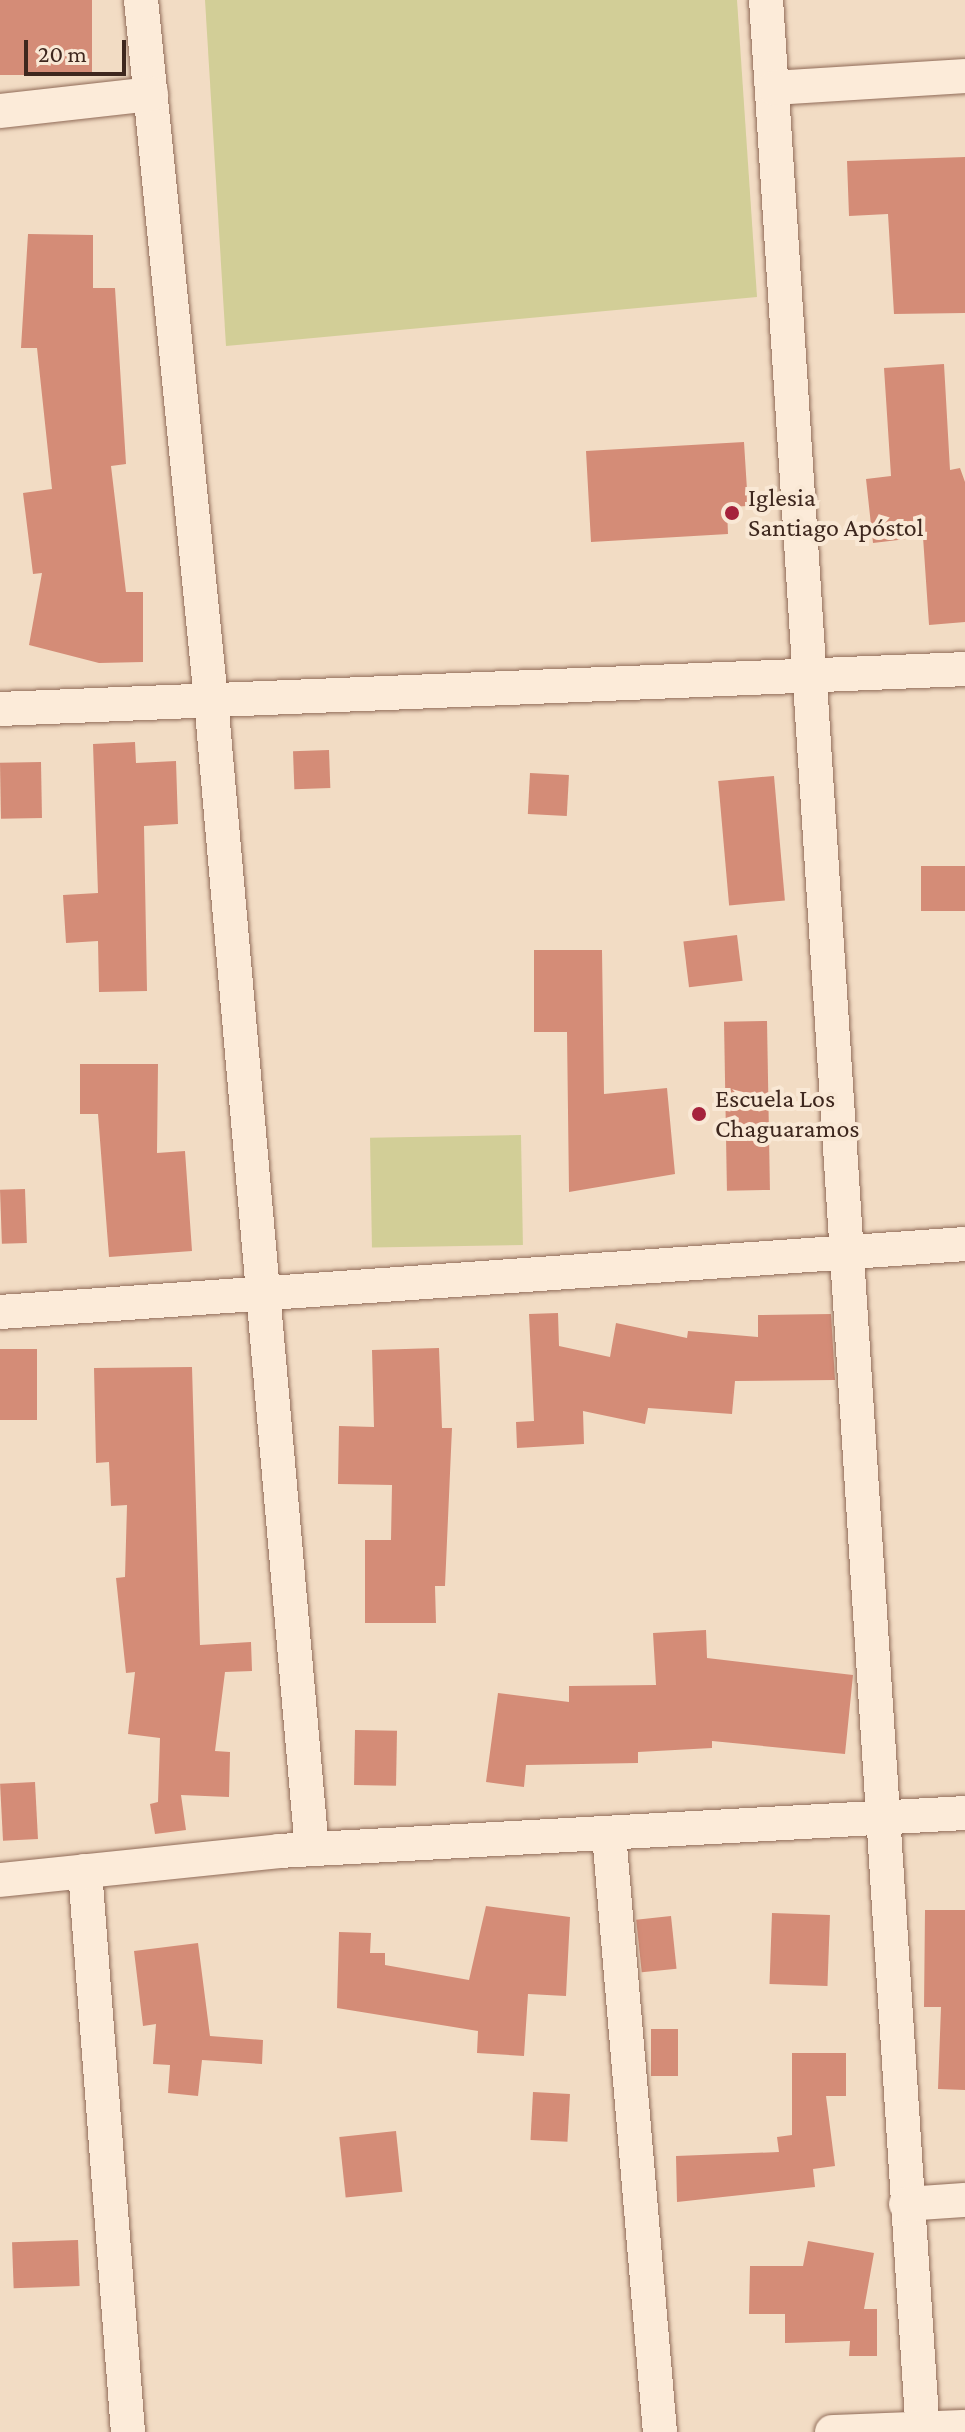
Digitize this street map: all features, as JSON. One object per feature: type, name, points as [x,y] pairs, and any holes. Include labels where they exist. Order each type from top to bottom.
[{"type":"street","points":[[141,0],[211,700],[312,1849]]},
{"type":"street","points":[[766,0],[849,1251],[881,1820],[923,2430]]},
{"type":"street","points":[[774,88],[965,76]]},
{"type":"street","points":[[0,111],[151,94]]},
{"type":"street","points":[[0,709],[810,681],[965,669]]},
{"type":"street","points":[[0,1312],[965,1244]]},
{"type":"street","points":[[0,1880],[312,1849],[965,1813]]},
{"type":"street","points":[[609,1834],[660,2432]]},
{"type":"street","points":[[85,1871],[128,2432]]},
{"type":"street","points":[[906,2204],[965,2200]]},
{"type":"street","points":[[832,2432],[965,2427]]},
{"type":"shaded area","points":[[205,0],[737,0],[757,297],[226,346]]},
{"type":"shaded area","points":[[521,1135],[523,1245],[372,1248],[370,1138]]},
{"type":"building","points":[[0,0],[92,0],[92,75],[0,75]]},
{"type":"building","points":[[965,157],[965,313],[894,314],[888,214],[849,216],[847,161]]},
{"type":"building","points":[[28,234],[93,235],[93,288],[115,288],[126,464],[111,466],[126,592],[143,592],[143,662],[99,663],[29,645],[42,573],[33,574],[23,493],[52,489],[37,348],[21,348]]},
{"type":"building","points":[[944,364],[950,470],[960,468],[965,482],[965,622],[929,625],[923,537],[873,543],[866,479],[891,476],[884,368]]},
{"type":"building","points":[[744,442],[748,506],[727,507],[728,534],[591,542],[586,451]]},
{"type":"building","points":[[135,742],[136,763],[176,761],[178,824],[144,826],[147,991],[99,992],[98,941],[66,943],[63,895],[98,893],[93,744]]},
{"type":"building","points":[[329,750],[330,788],[294,789],[293,751]]},
{"type":"building","points":[[41,762],[42,818],[1,819],[0,763]]},
{"type":"building","points":[[530,773],[569,775],[567,816],[528,814]]},
{"type":"building","points":[[774,776],[785,901],[729,905],[718,781]]},
{"type":"building","points":[[921,866],[965,866],[965,911],[921,911]]},
{"type":"building","points":[[737,935],[743,981],[689,987],[683,942]]},
{"type":"building","points":[[534,950],[602,950],[604,1094],[667,1088],[675,1174],[569,1192],[567,1032],[534,1032]]},
{"type":"building","points":[[767,1021],[770,1190],[727,1191],[724,1022]]},
{"type":"building","points":[[80,1064],[158,1064],[157,1153],[185,1151],[192,1251],[109,1257],[98,1114],[80,1114]]},
{"type":"building","points":[[25,1189],[27,1243],[2,1244],[0,1190]]},
{"type":"building","points":[[558,1313],[559,1346],[610,1357],[616,1323],[687,1338],[688,1331],[758,1337],[758,1315],[831,1314],[835,1380],[735,1381],[732,1414],[648,1408],[645,1424],[583,1411],[584,1444],[517,1448],[516,1422],[534,1421],[529,1314]]},
{"type":"building","points":[[439,1348],[442,1428],[452,1428],[445,1586],[435,1586],[436,1623],[365,1623],[365,1540],[391,1540],[392,1485],[338,1484],[339,1426],[374,1427],[372,1350]]},
{"type":"building","points":[[0,1349],[37,1349],[37,1420],[0,1420]]},
{"type":"building","points":[[192,1367],[200,1645],[251,1642],[252,1671],[225,1672],[215,1751],[230,1752],[229,1797],[181,1795],[186,1830],[155,1834],[150,1804],[158,1802],[160,1738],[128,1734],[135,1672],[126,1673],[116,1578],[125,1577],[127,1505],[111,1506],[109,1462],[96,1463],[94,1368]]},
{"type":"building","points":[[706,1630],[707,1658],[853,1675],[845,1754],[712,1741],[712,1748],[638,1752],[638,1763],[526,1765],[524,1787],[486,1782],[498,1693],[569,1702],[569,1686],[656,1685],[653,1633]]},
{"type":"building","points":[[355,1730],[397,1731],[396,1786],[354,1785]]},
{"type":"building","points":[[35,1782],[38,1839],[3,1841],[0,1784]]},
{"type":"building","points":[[486,1906],[570,1917],[566,1996],[528,1994],[524,2056],[477,2053],[478,2031],[337,2008],[339,1932],[371,1933],[370,1953],[385,1953],[385,1965],[469,1980]]},
{"type":"building","points":[[925,1910],[965,1910],[965,2090],[938,2089],[941,2007],[924,2007]]},
{"type":"building","points":[[772,1913],[830,1915],[827,1986],[770,1984]]},
{"type":"building","points":[[671,1916],[677,1969],[642,1972],[636,1920]]},
{"type":"building","points":[[198,1943],[210,2036],[263,2040],[262,2064],[202,2060],[198,2096],[168,2093],[170,2065],[153,2064],[156,2024],[143,2026],[134,1951]]},
{"type":"building","points":[[651,2029],[678,2029],[678,2076],[651,2076]]},
{"type":"building","points":[[792,2053],[846,2053],[846,2096],[826,2096],[835,2166],[813,2169],[815,2187],[677,2202],[676,2156],[779,2152],[777,2137],[792,2135]]},
{"type":"building","points":[[533,2092],[570,2094],[567,2142],[530,2140]]},
{"type":"building","points":[[396,2131],[402,2192],[346,2198],[339,2137]]},
{"type":"building","points":[[78,2240],[80,2286],[14,2288],[12,2242]]},
{"type":"building","points":[[808,2241],[874,2253],[864,2309],[877,2309],[877,2356],[849,2356],[850,2341],[785,2343],[785,2314],[749,2314],[750,2266],[803,2266]]},
{"type":"place","name":"Iglesia Santiago Apóstol","points":[[732,513]]},
{"type":"place","name":"Escuela Los Chaguaramos","points":[[699,1114]]}]
